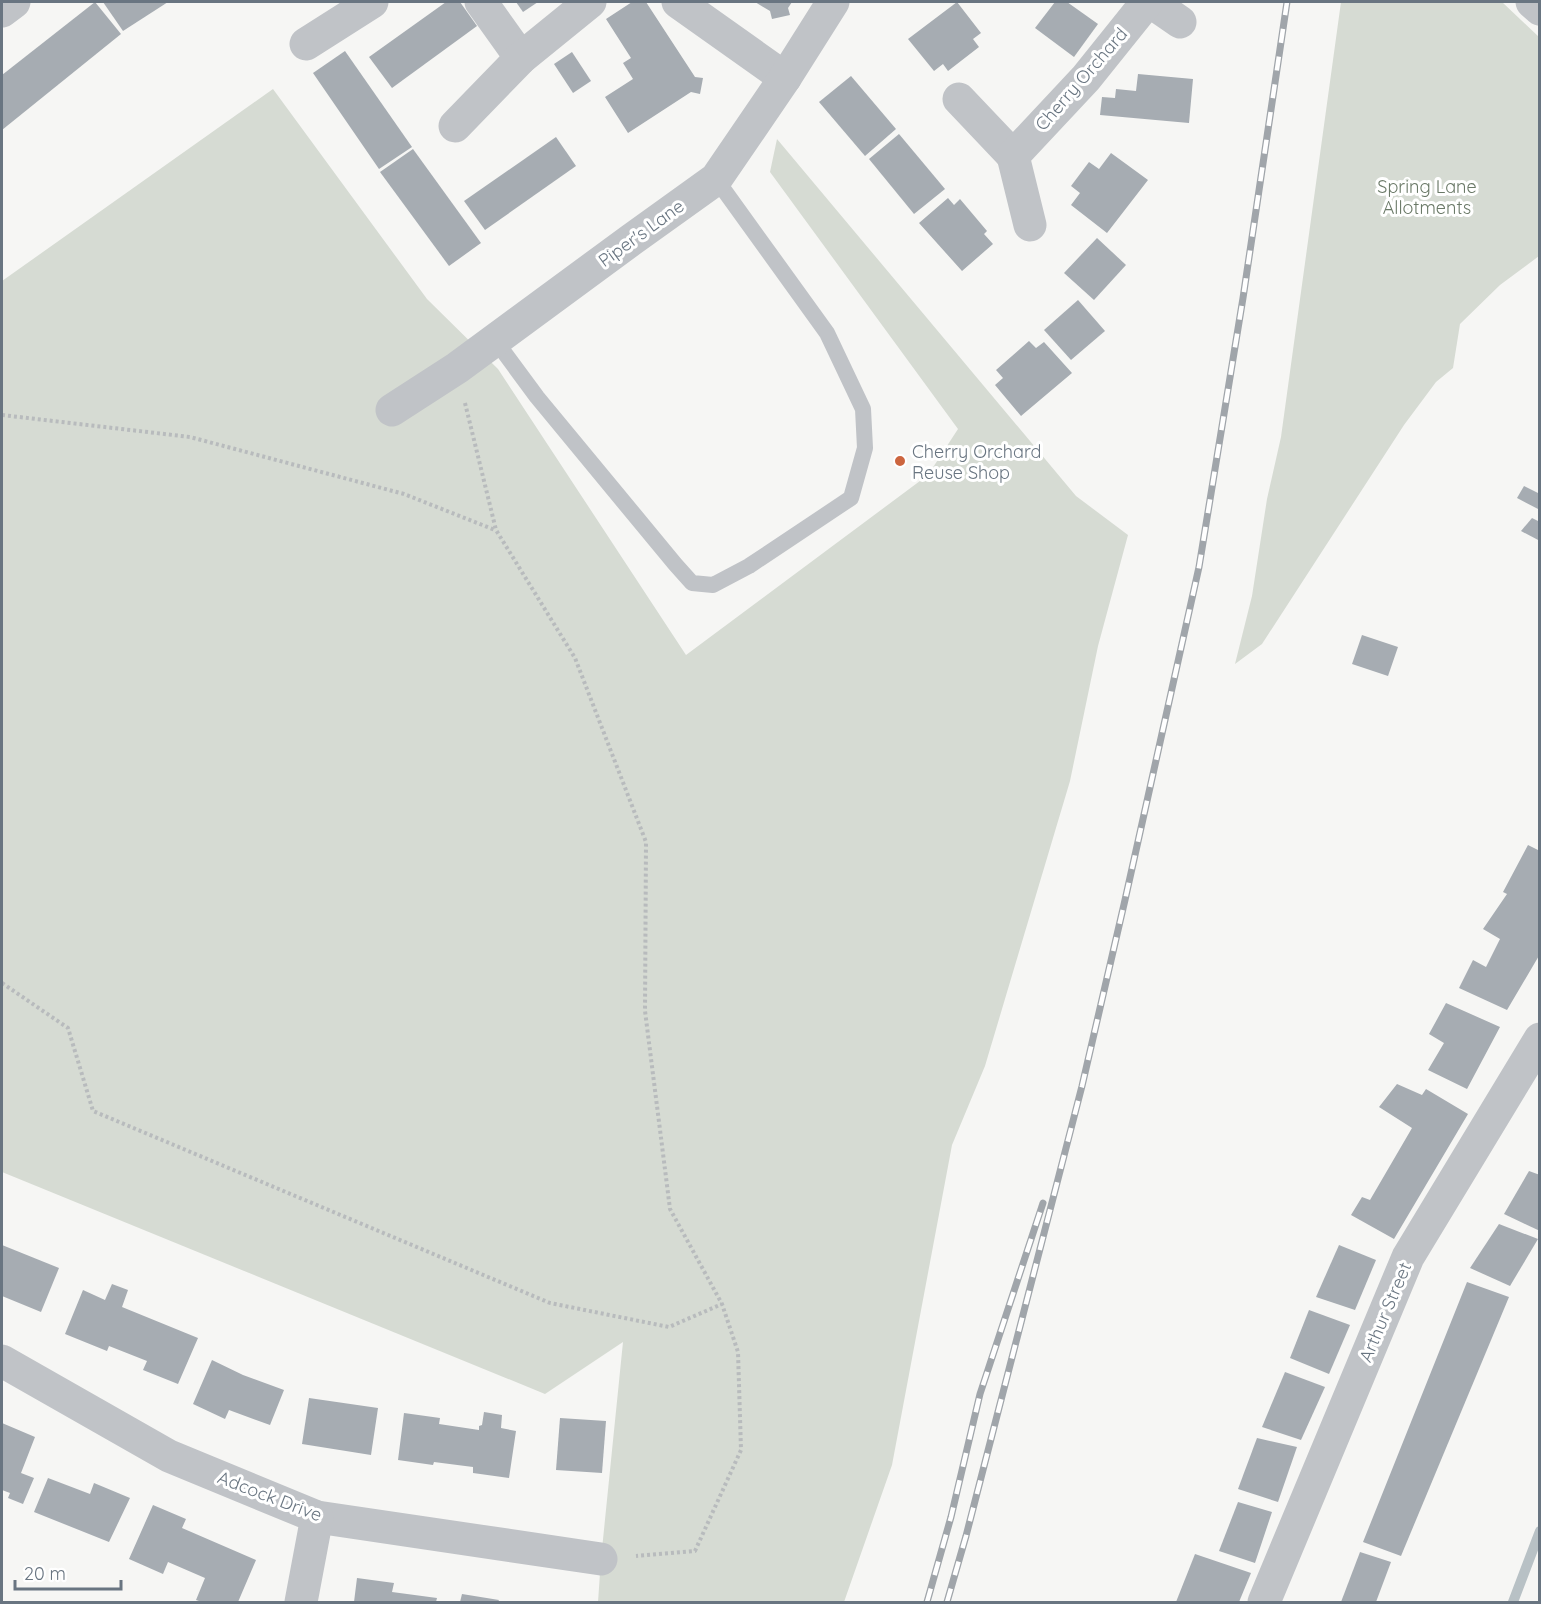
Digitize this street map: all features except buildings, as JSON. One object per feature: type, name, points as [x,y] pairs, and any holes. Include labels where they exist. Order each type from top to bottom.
[{"type":"street","points":[[2,11],[14,2]]},
{"type":"street","points":[[306,44],[372,2]]},
{"type":"street","points":[[481,2],[521,58]]},
{"type":"street","points":[[455,126],[521,58],[590,2]]},
{"type":"street","points":[[678,2],[785,78]]},
{"type":"street","name":"Piper's Lane","points":[[392,410],[457,368],[716,179],[785,78],[833,2]]},
{"type":"street","name":"Cherry Orchard","points":[[1013,156],[1086,78],[1149,2],[1180,22]]},
{"type":"street","points":[[1532,2],[1539,9]]},
{"type":"street","points":[[959,99],[1013,156],[1030,225]]},
{"type":"street","name":"Arthur Street","points":[[1264,1602],[1408,1257],[1539,1039]]},
{"type":"street","name":"Adcock Drive","points":[[2,1361],[169,1456],[317,1516],[601,1559]]},
{"type":"street","points":[[301,1602],[317,1516]]},
{"type":"lane","points":[[495,340],[537,397],[692,583],[713,585],[749,566],[851,498],[866,448],[862,409],[827,333],[716,179]]},
{"type":"path","points":[[457,368],[496,530],[575,658],[646,842],[645,1011],[670,1209],[722,1304],[738,1352],[741,1450],[695,1551],[601,1559]]},
{"type":"path","points":[[2,415],[190,437],[404,494],[496,530]]},
{"type":"path","points":[[2,983],[68,1028],[93,1111],[550,1303],[669,1328],[722,1304]]},
{"type":"green space","name":"Spring Lane Allotments","points":[[1341,2],[1502,2],[1539,37],[1539,256],[1500,285],[1460,324],[1453,368],[1436,382],[1404,425],[1262,644],[1235,664],[1252,596],[1267,499],[1281,437]]},
{"type":"green space","points":[[273,89],[427,299],[498,369],[686,655],[928,475],[958,429],[770,172],[777,139],[1076,496],[1128,535],[1098,646],[1070,781],[985,1066],[952,1145],[892,1465],[844,1602],[598,1602],[623,1342],[545,1394],[2,1172],[2,281]]},
{"type":"waterway","points":[[1513,1602],[1540,1531]]},
{"type":"railway","points":[[947,1602],[1082,1086],[1199,567],[1243,298],[1287,2]]},
{"type":"railway","points":[[927,1602],[951,1517],[980,1394],[1043,1203]]},
{"type":"place","name":"Cherry Orchard Reuse Shop","points":[[900,461]]}]
